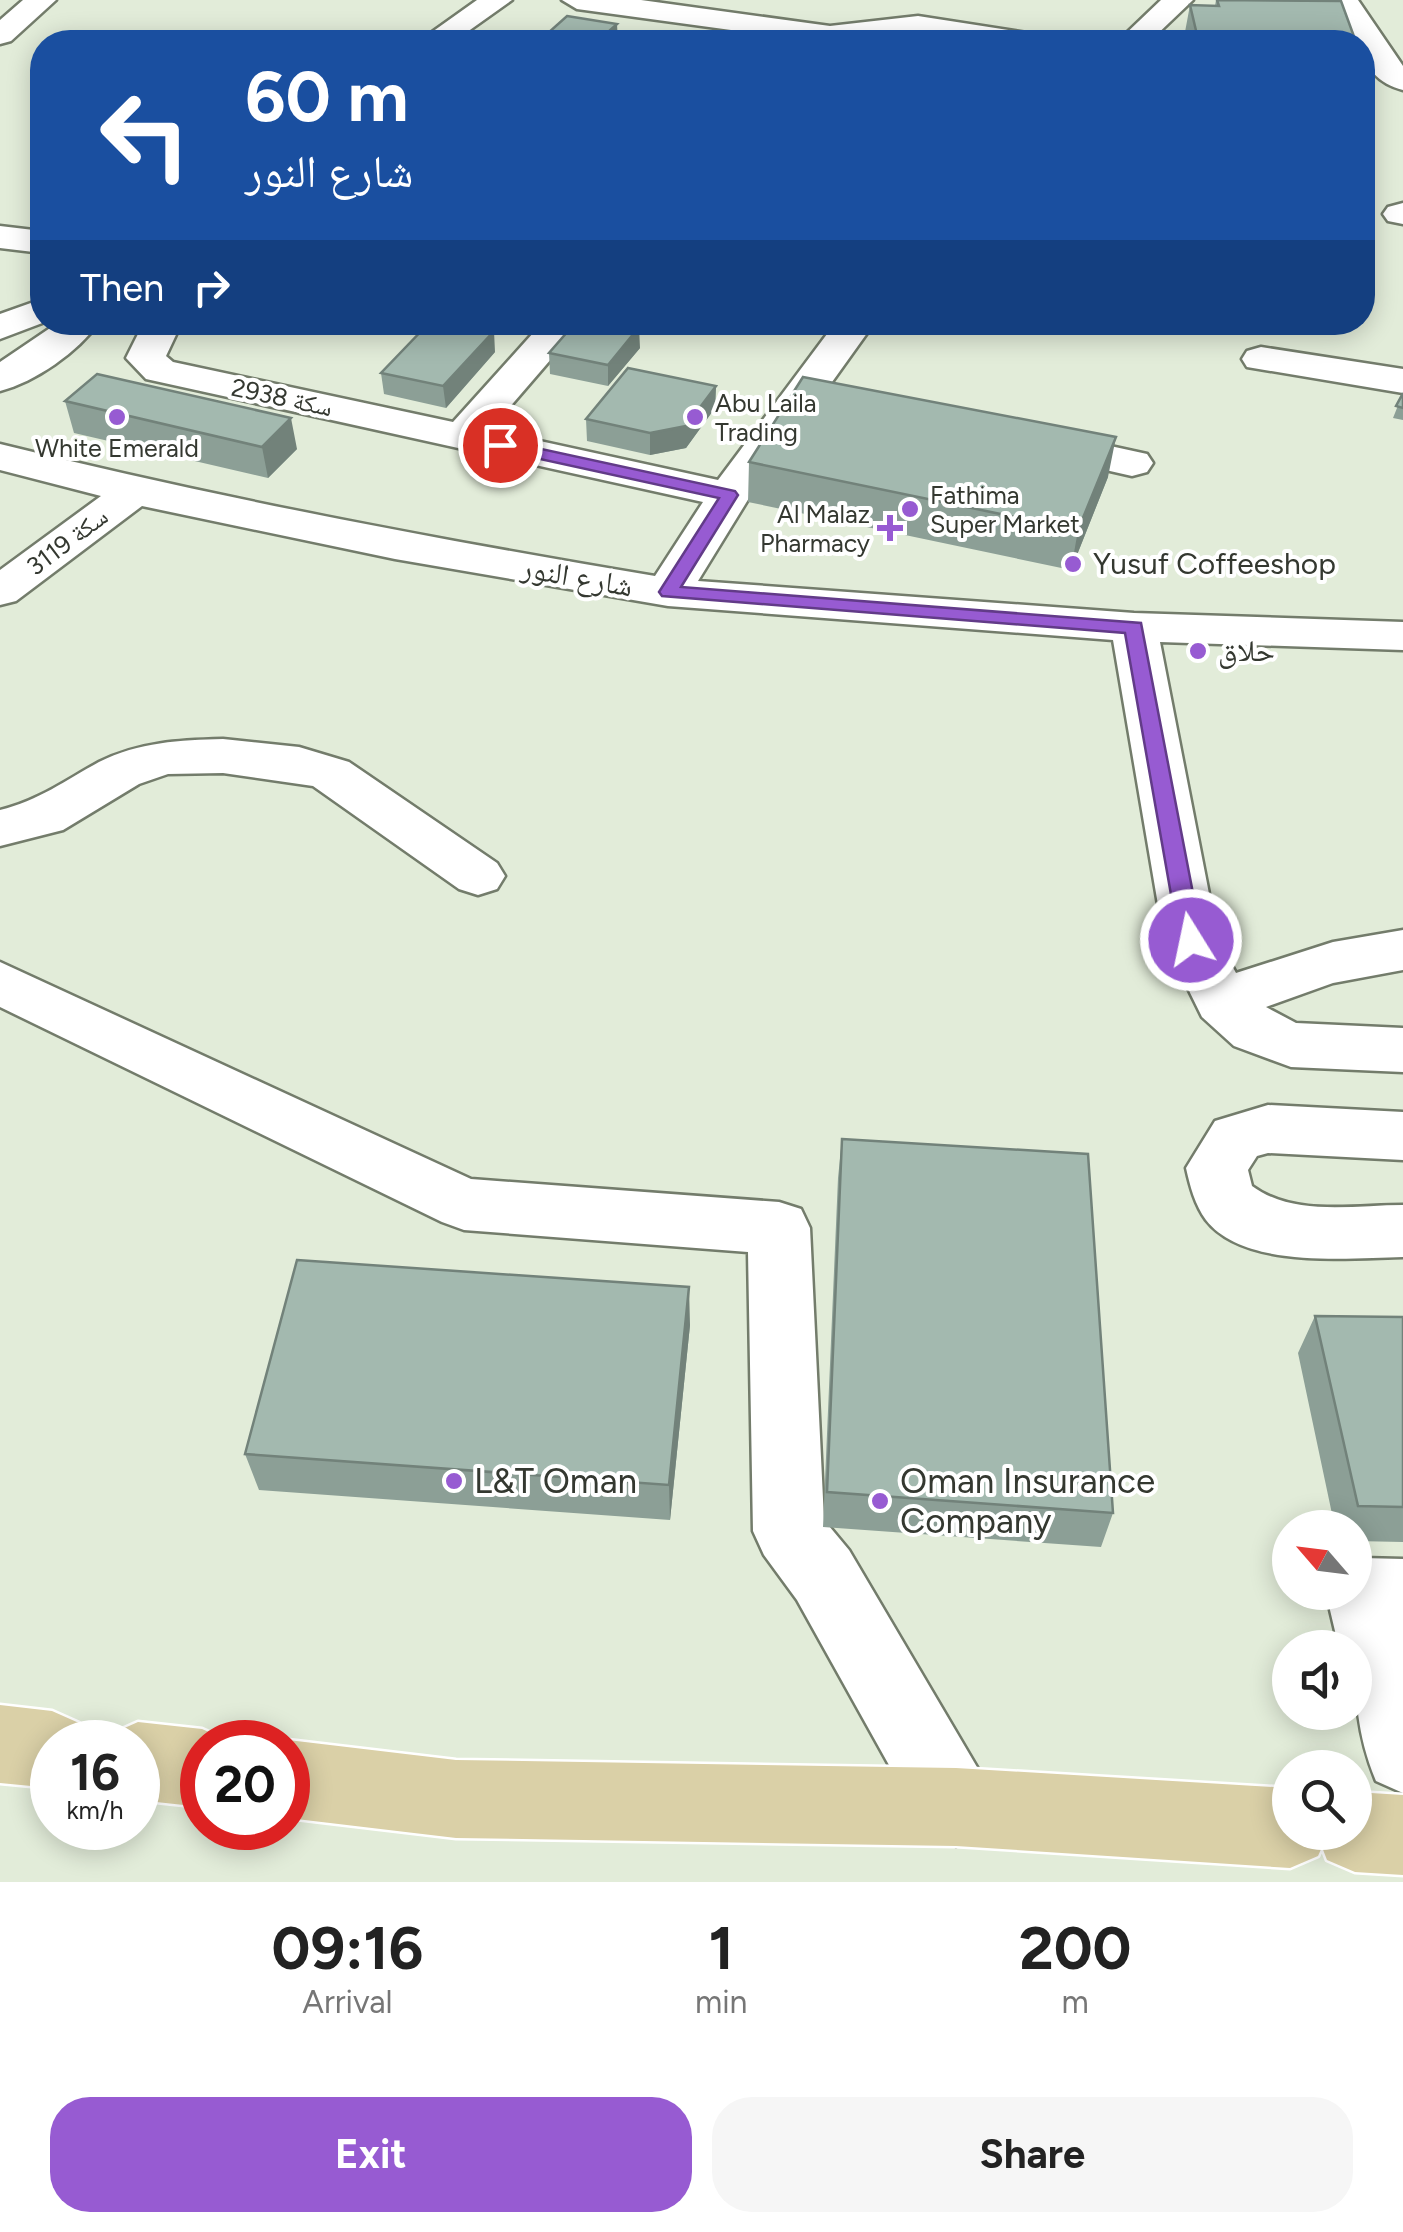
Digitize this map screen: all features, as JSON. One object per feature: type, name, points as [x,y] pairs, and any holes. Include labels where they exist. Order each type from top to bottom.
[{"type":"main road","points":[[0,1744],[30,1747]]},
{"type":"main road","points":[[310,1782],[456,1799],[956,1807],[1272,1827]]},
{"type":"main road","points":[[1372,1833],[1403,1836]]},
{"type":"street","points":[[451,30],[497,0]]},
{"type":"street","points":[[576,0],[684,7],[800,30]]},
{"type":"street","points":[[952,29],[979,0]]},
{"type":"street","points":[[1145,30],[1178,0]]},
{"type":"street","points":[[1343,0],[1361,30]]},
{"type":"street","points":[[661,30],[684,7]]},
{"type":"street","points":[[940,30],[958,30]]},
{"type":"street","points":[[1375,53],[1383,66],[1403,82]]},
{"type":"street","points":[[0,236],[30,240]]},
{"type":"street","points":[[0,328],[30,315]]},
{"type":"street","points":[[0,378],[69,335]]},
{"type":"street","name":"سكة 2938","points":[[156,335],[145,358],[160,371],[729,495]]},
{"type":"street","points":[[462,437],[552,335]]},
{"type":"street","points":[[668,592],[729,495],[824,393],[850,335]]},
{"type":"street","points":[[1261,359],[1403,381]]},
{"type":"street","points":[[997,432],[1132,463]]},
{"type":"street","name":"شارع النور","points":[[0,456],[134,492],[395,546],[668,592],[1134,628],[1403,636]]},
{"type":"street","name":"سكة 3119","points":[[0,591],[134,492]]},
{"type":"street","points":[[1134,628],[1191,940],[1222,1002],[1254,1030],[1291,1045],[1403,1050]]},
{"type":"street","points":[[0,828],[45,817],[121,772],[164,757],[224,756],[300,764],[331,774],[478,876]]},
{"type":"street","points":[[1222,1002],[1298,970],[1352,955],[1403,950]]},
{"type":"street","points":[[0,983],[464,1204],[779,1228],[789,1531],[823,1575],[956,1807]]},
{"type":"street","points":[[1403,1136],[1268,1129],[1236,1138],[1217,1168],[1227,1202],[1251,1219],[1284,1228],[1403,1231]]},
{"type":"street","points":[[1403,1594],[1362,1593],[1403,1754]]},
{"type":"building","points":[[1217,0],[1341,1],[1352,30],[1196,30],[1190,5],[1219,6]]},
{"type":"building","points":[[567,16],[617,24],[610,30],[551,30]]},
{"type":"building","points":[[418,335],[490,335],[443,386],[381,373]]},
{"type":"building","points":[[565,335],[632,335],[608,365],[549,353]]},
{"type":"building","points":[[628,368],[716,386],[686,426],[650,433],[586,419]]},
{"type":"building","points":[[97,374],[291,418],[262,447],[65,401]]},
{"type":"building","points":[[803,377],[1116,437],[1078,530],[749,462]]},
{"type":"building","points":[[842,1139],[1088,1154],[1113,1513],[827,1492]]},
{"type":"building","points":[[297,1260],[689,1287],[669,1485],[245,1454]]},
{"type":"building","points":[[1315,1316],[1403,1317],[1403,1507],[1358,1506]]},
{"type":"place","name":"White Emerald","points":[[117,417]]},
{"type":"place","name":"Abu Laila Trading","points":[[695,417]]},
{"type":"place","name":"Fathima Super Market","points":[[910,509]]},
{"type":"place","name":"Al Malaz Pharmacy","points":[[890,528]]},
{"type":"place","name":"Yusuf Coffeeshop","points":[[1073,564]]},
{"type":"place","name":"حلاق","points":[[1198,651]]},
{"type":"place","name":"L&T Oman","points":[[454,1481]]},
{"type":"place","name":"Oman Insurance Company","points":[[880,1501]]},
{"type":"route","points":[[500,445],[729,495],[668,592],[1134,628],[1191,940]]}]
